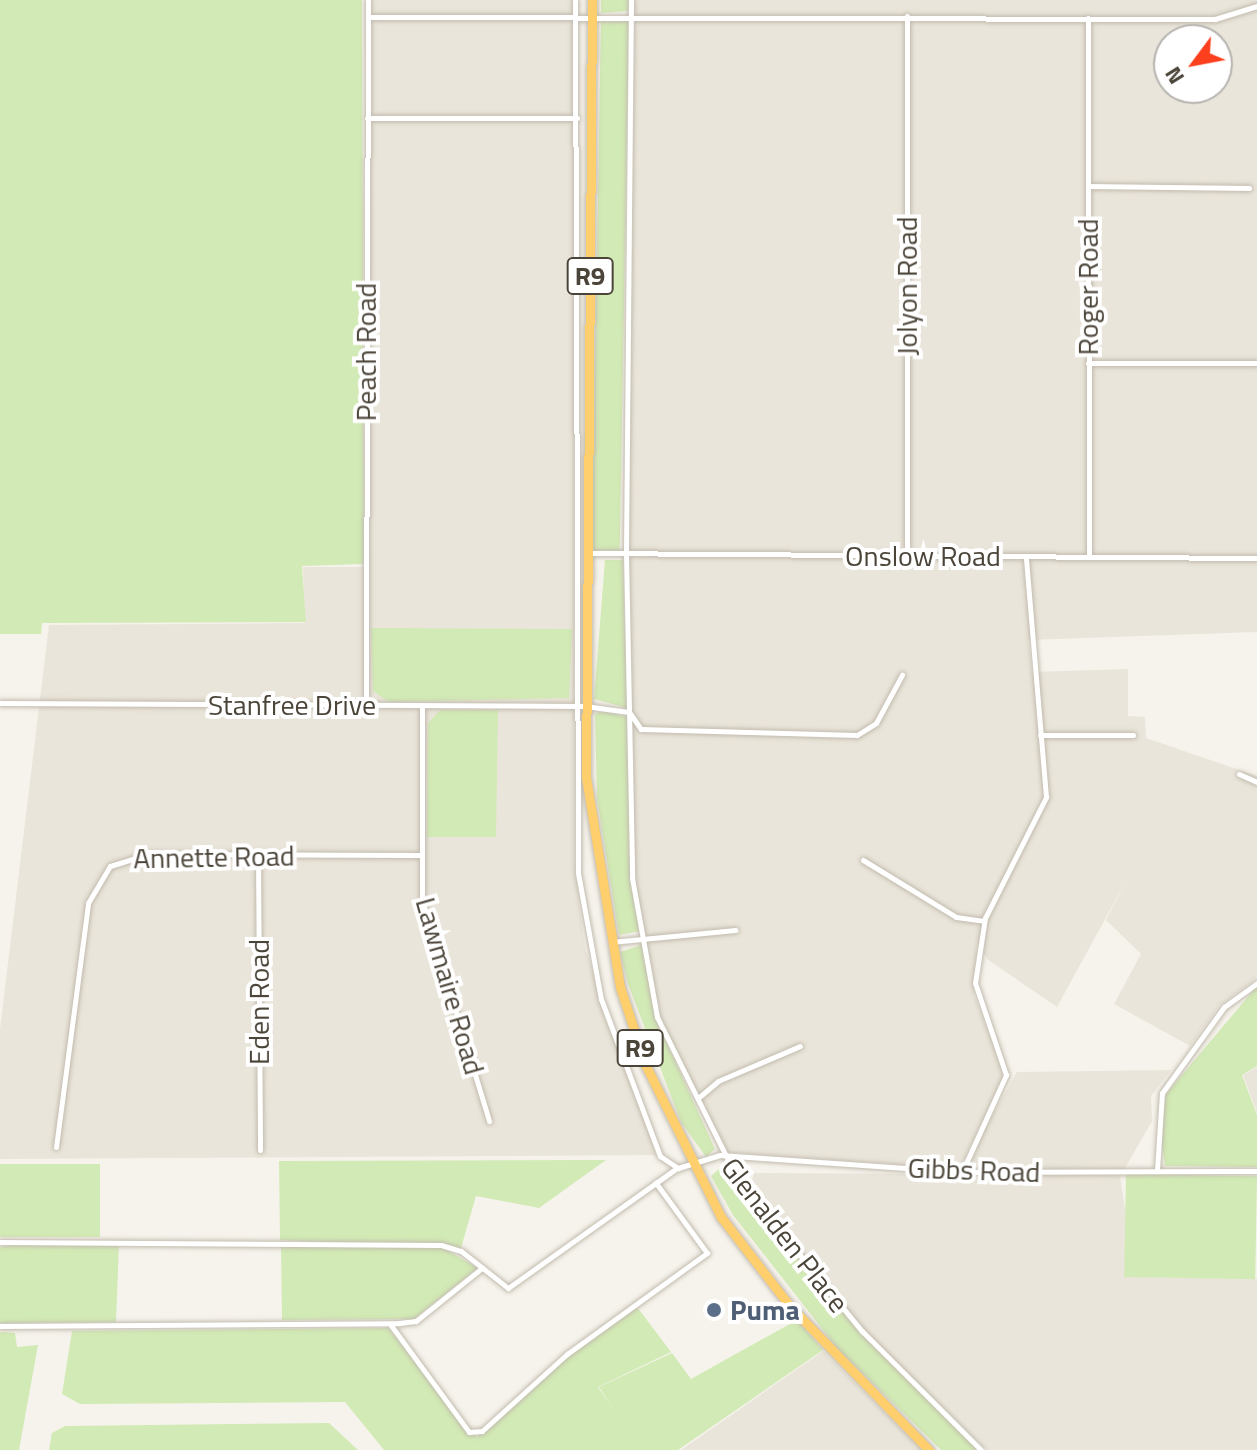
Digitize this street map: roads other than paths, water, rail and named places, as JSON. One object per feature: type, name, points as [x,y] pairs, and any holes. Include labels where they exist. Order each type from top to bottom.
[{"type":"highway","name":"R9","points":[[592,0],[585,706],[592,853],[610,942],[646,1066],[694,1168],[789,1305],[929,1450]]},
{"type":"street","name":"Peach Road","points":[[366,704],[368,0]]},
{"type":"street","points":[[575,0],[576,431],[572,706],[587,948],[657,1151],[678,1168]]},
{"type":"street","name":"Glenalden Place","points":[[631,0],[626,553],[632,878],[657,1017],[720,1155],[862,1331],[981,1450]]},
{"type":"street","points":[[368,17],[1215,19],[1257,6]]},
{"type":"street","name":"Jolyon Road","points":[[907,16],[907,557]]},
{"type":"street","name":"Roger Road","points":[[1088,18],[1089,557]]},
{"type":"street","points":[[367,118],[577,118]]},
{"type":"street","points":[[1089,186],[1249,188]]},
{"type":"street","points":[[1088,363],[1257,363]]},
{"type":"street","points":[[576,431],[589,442]]},
{"type":"street","name":"Onslow Road","points":[[588,553],[1257,558]]},
{"type":"street","points":[[962,1172],[1006,1075],[975,983],[984,921],[1043,809],[1026,557]]},
{"type":"street","points":[[575,574],[588,576]]},
{"type":"street","points":[[575,600],[587,600]]},
{"type":"street","points":[[629,712],[641,729],[857,735],[876,723],[902,675]]},
{"type":"street","name":"Stanfree Drive","points":[[0,703],[585,706],[629,712]]},
{"type":"street","name":"Lawmaire Road","points":[[422,706],[419,855],[424,911],[489,1121]]},
{"type":"street","points":[[1040,735],[1133,735]]},
{"type":"street","points":[[1239,774],[1257,782]]},
{"type":"street","name":"Eden Road","points":[[258,854],[260,1150]]},
{"type":"street","name":"Annette Road","points":[[56,1147],[88,903],[98,877],[136,855],[419,855]]},
{"type":"street","points":[[863,860],[956,917],[984,921]]},
{"type":"street","points":[[610,942],[735,930]]},
{"type":"street","points":[[1157,1170],[1162,1093],[1224,1007],[1257,983]]},
{"type":"street","points":[[697,1099],[718,1081],[800,1046]]},
{"type":"street","points":[[0,1242],[441,1245],[482,1268],[508,1288],[678,1168],[694,1168],[720,1155]]},
{"type":"street","name":"Gibbs Road","points":[[720,1155],[962,1172],[1257,1171]]},
{"type":"street","points":[[390,1324],[469,1432],[482,1431],[567,1354],[707,1253],[656,1183]]},
{"type":"street","points":[[0,1326],[390,1324],[416,1321],[482,1268]]},
{"type":"place","name":"Puma","points":[[714,1310]]}]
